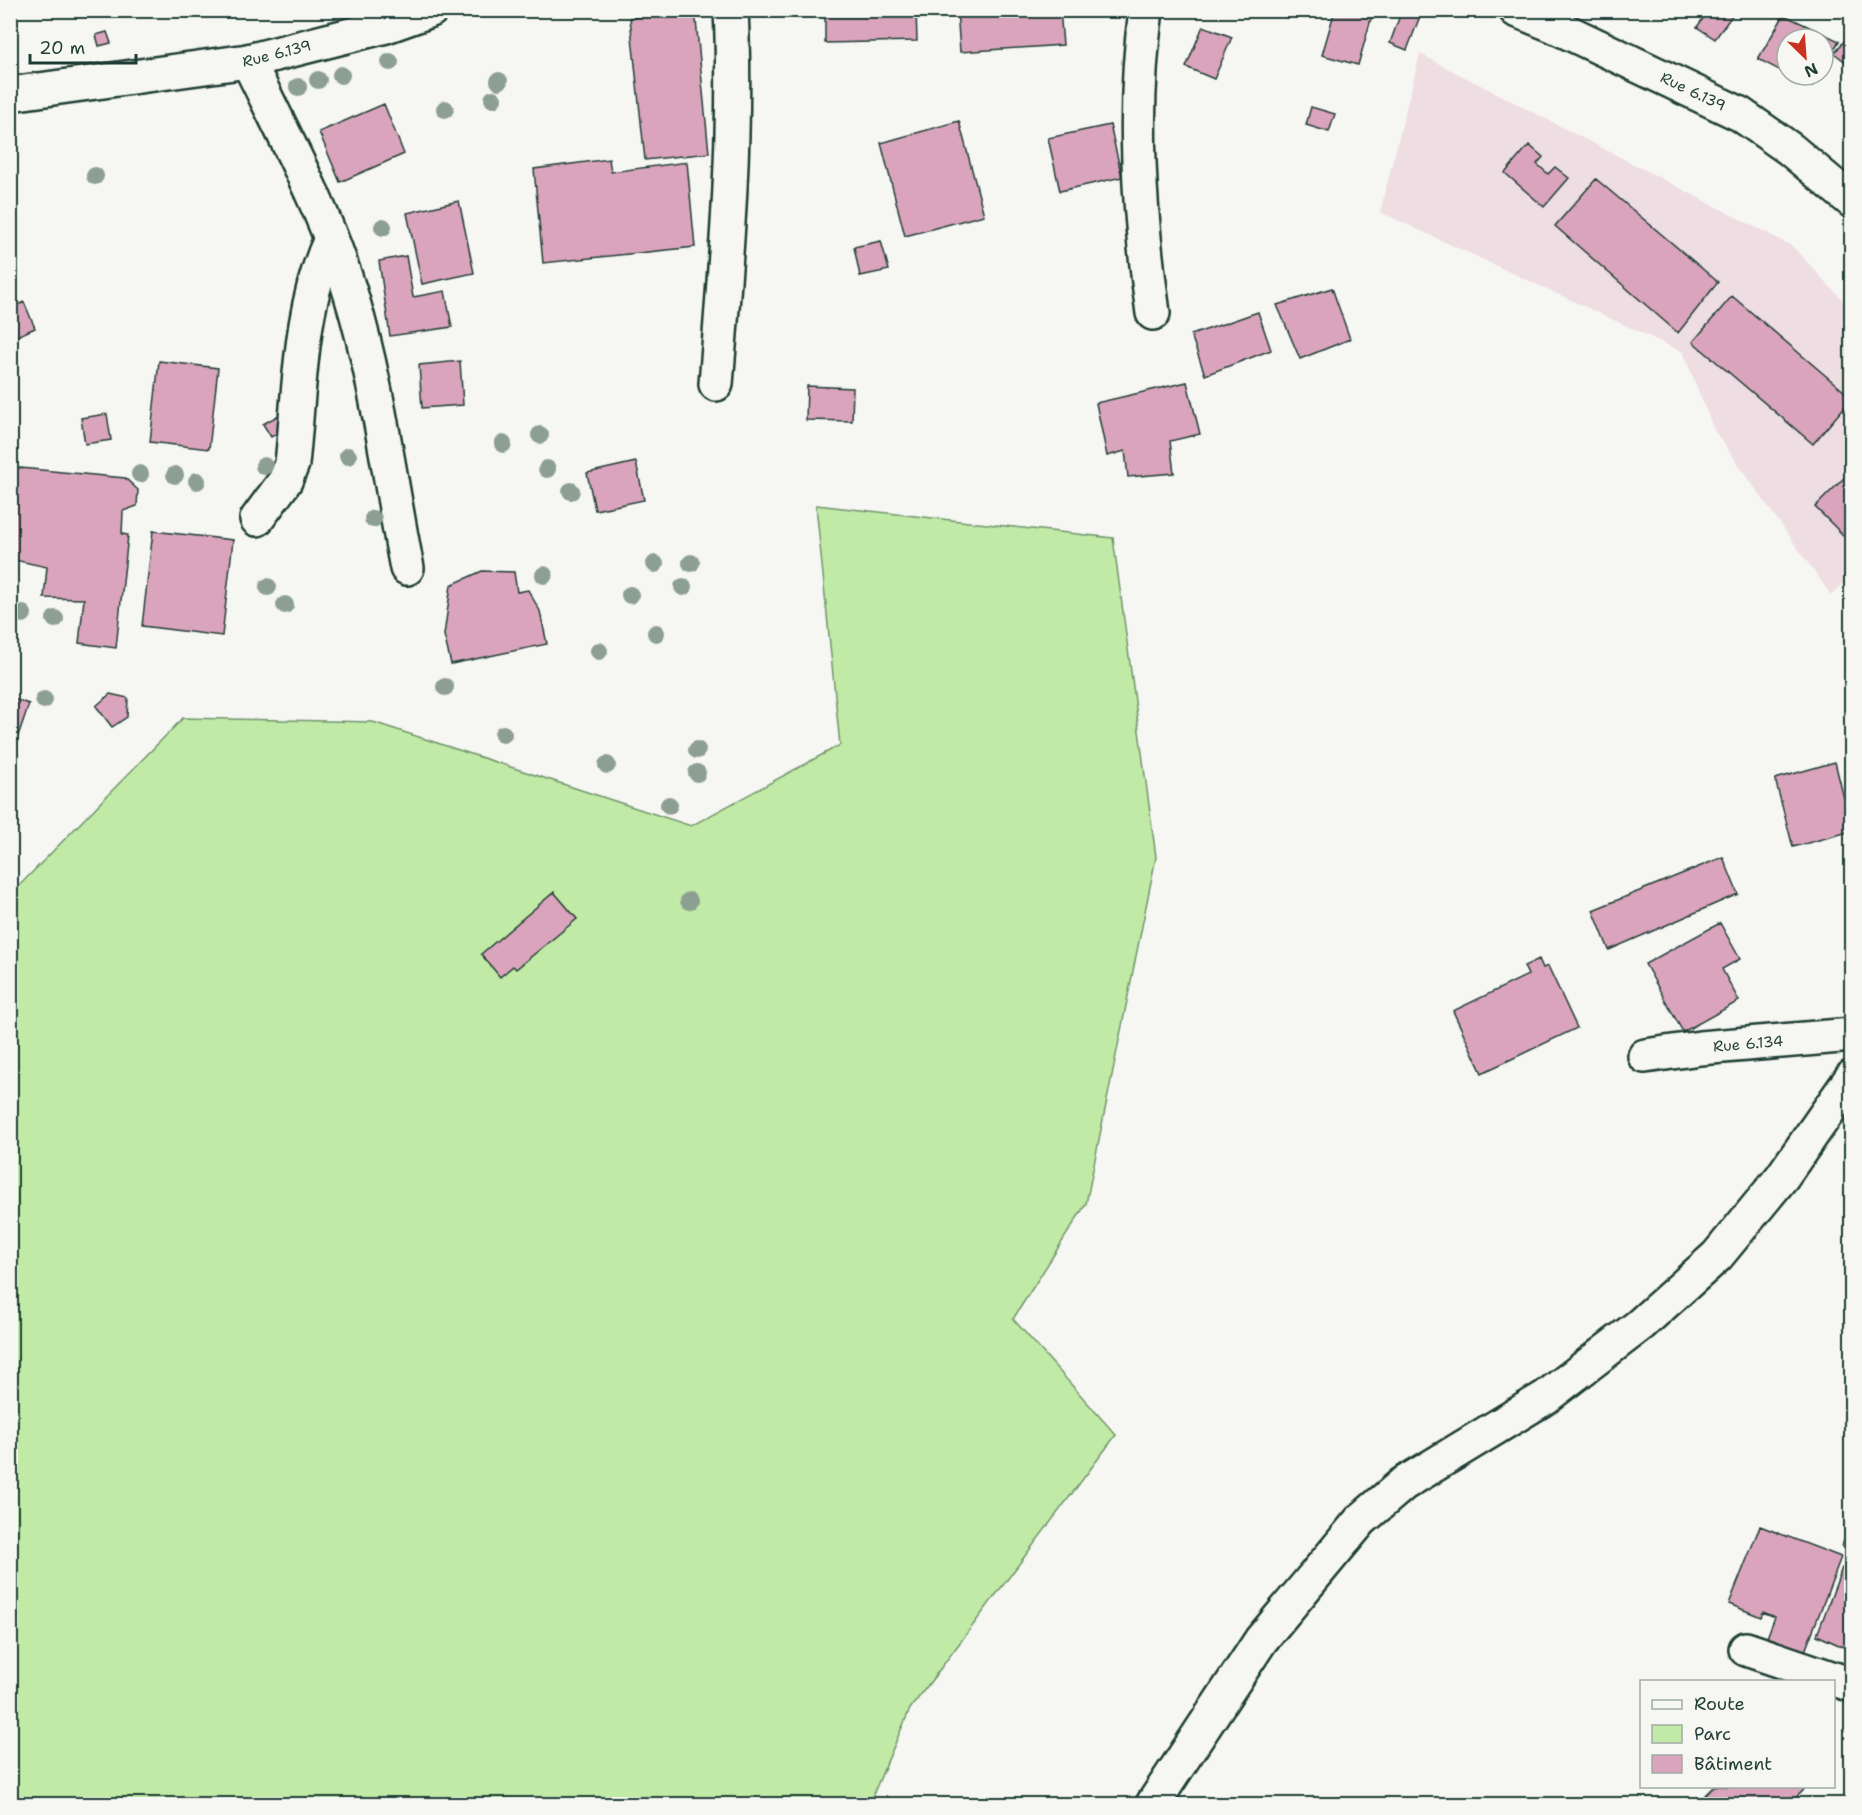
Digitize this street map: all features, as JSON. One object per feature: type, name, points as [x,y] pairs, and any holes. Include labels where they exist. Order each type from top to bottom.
[{"type":"street","name":"Rue 6.139","points":[[10,94],[248,61],[386,26],[431,10]]},
{"type":"street","points":[[716,384],[730,218],[733,59],[731,10]]},
{"type":"street","points":[[1146,10],[1139,62],[1138,116],[1144,250],[1153,313]]},
{"type":"street","name":"Rue 6.139","points":[[1516,10],[1555,26],[1740,114],[1848,189]]},
{"type":"street","points":[[248,61],[331,239],[351,296],[369,369],[406,568]]},
{"type":"street","points":[[257,519],[285,481],[292,464],[309,303],[318,268],[331,239]]},
{"type":"street","name":"Rue 6.134","points":[[1645,1056],[1700,1048],[1851,1035]]},
{"type":"street","points":[[1153,1804],[1261,1640],[1361,1520],[1403,1484],[1546,1397],[1640,1325],[1708,1264],[1782,1177],[1851,1077]]},
{"type":"street","points":[[1746,1649],[1851,1685]]},
{"type":"shaded area","points":[[1420,54],[1792,246],[1851,309],[1851,576],[1831,595],[1714,430],[1683,352],[1380,212]]},
{"type":"green space","points":[[816,505],[1113,538],[1156,857],[1086,1204],[1013,1319],[1116,1435],[910,1709],[869,1804],[11,1804],[11,894],[183,718],[373,722],[691,826],[840,745]]},
{"type":"building","points":[[695,10],[709,153],[645,160],[630,18]]},
{"type":"building","points":[[825,10],[916,10],[917,41],[825,43]]},
{"type":"building","points":[[957,10],[1060,10],[1063,45],[960,52]]},
{"type":"building","points":[[1335,10],[1373,12],[1358,65],[1322,55]]},
{"type":"building","points":[[1402,10],[1420,16],[1407,50],[1390,43]]},
{"type":"building","points":[[1709,10],[1736,10],[1715,39],[1697,27]]},
{"type":"building","points":[[1784,15],[1809,27],[1777,27]]},
{"type":"building","points":[[1203,26],[1232,37],[1214,79],[1186,67]]},
{"type":"building","points":[[1775,30],[1775,68],[1758,59]]},
{"type":"building","points":[[107,32],[111,43],[99,46],[96,35]]},
{"type":"building","points":[[1852,32],[1852,67],[1835,52]]},
{"type":"building","points":[[384,104],[404,154],[340,182],[319,132]]},
{"type":"building","points":[[1311,107],[1335,114],[1329,132],[1306,125]]},
{"type":"building","points":[[959,121],[984,215],[905,236],[881,143]]},
{"type":"building","points":[[1110,125],[1122,177],[1060,191],[1048,138]]},
{"type":"building","points":[[1529,145],[1543,157],[1537,164],[1548,174],[1555,167],[1569,178],[1544,207],[1505,173]]},
{"type":"building","points":[[609,159],[611,172],[687,162],[695,247],[543,263],[534,169]]},
{"type":"building","points":[[1596,179],[1718,282],[1678,333],[1555,226]]},
{"type":"building","points":[[459,201],[474,273],[422,284],[407,213]]},
{"type":"building","points":[[881,241],[889,270],[860,276],[854,247]]},
{"type":"building","points":[[406,256],[413,297],[445,291],[452,327],[390,336],[379,261]]},
{"type":"building","points":[[1332,288],[1350,339],[1300,359],[1277,305]]},
{"type":"building","points":[[1732,296],[1852,398],[1813,444],[1693,342]]},
{"type":"building","points":[[24,302],[35,328],[10,339],[10,308]]},
{"type":"building","points":[[1258,312],[1271,350],[1205,375],[1191,335]]},
{"type":"building","points":[[159,361],[218,368],[209,449],[150,442]]},
{"type":"building","points":[[460,361],[463,405],[422,408],[419,365]]},
{"type":"building","points":[[1187,382],[1200,434],[1170,441],[1174,473],[1128,477],[1125,451],[1107,456],[1096,403]]},
{"type":"building","points":[[807,386],[853,388],[852,421],[806,420]]},
{"type":"building","points":[[107,414],[111,440],[85,444],[81,418]]},
{"type":"building","points":[[279,415],[286,428],[271,437],[263,424]]},
{"type":"building","points":[[636,462],[644,500],[595,510],[587,473]]},
{"type":"building","points":[[10,467],[125,478],[138,490],[137,506],[123,511],[122,534],[128,535],[116,648],[79,643],[84,599],[44,598],[47,567],[10,559]]},
{"type":"building","points":[[1852,470],[1852,544],[1815,507]]},
{"type":"building","points":[[153,531],[233,540],[222,636],[142,626]]},
{"type":"building","points":[[482,571],[514,572],[517,592],[528,590],[540,611],[547,644],[451,664],[444,635],[451,585]]},
{"type":"building","points":[[110,694],[128,698],[127,717],[112,727],[96,706]]},
{"type":"building","points":[[10,698],[29,704],[10,759]]},
{"type":"building","points":[[1835,762],[1852,831],[1793,847],[1775,779]]},
{"type":"building","points":[[1723,857],[1738,894],[1609,950],[1593,910]]},
{"type":"building","points":[[554,892],[577,919],[516,969],[513,966],[500,977],[481,954]]},
{"type":"building","points":[[1720,923],[1740,959],[1722,969],[1739,1001],[1683,1032],[1645,964]]},
{"type":"building","points":[[1539,959],[1543,968],[1548,966],[1577,1028],[1482,1073],[1453,1011],[1528,975],[1524,966]]},
{"type":"building","points":[[1852,1508],[1852,1552],[1842,1546],[1848,1529],[1844,1527],[1849,1517],[1847,1515]]},
{"type":"building","points":[[1760,1526],[1841,1557],[1802,1659],[1764,1645],[1775,1617],[1763,1612],[1761,1617],[1729,1604]]},
{"type":"building","points":[[1842,1568],[1852,1572],[1852,1651],[1817,1635]]},
{"type":"building","points":[[1712,1788],[1806,1788],[1789,1804],[1696,1804]]}]
